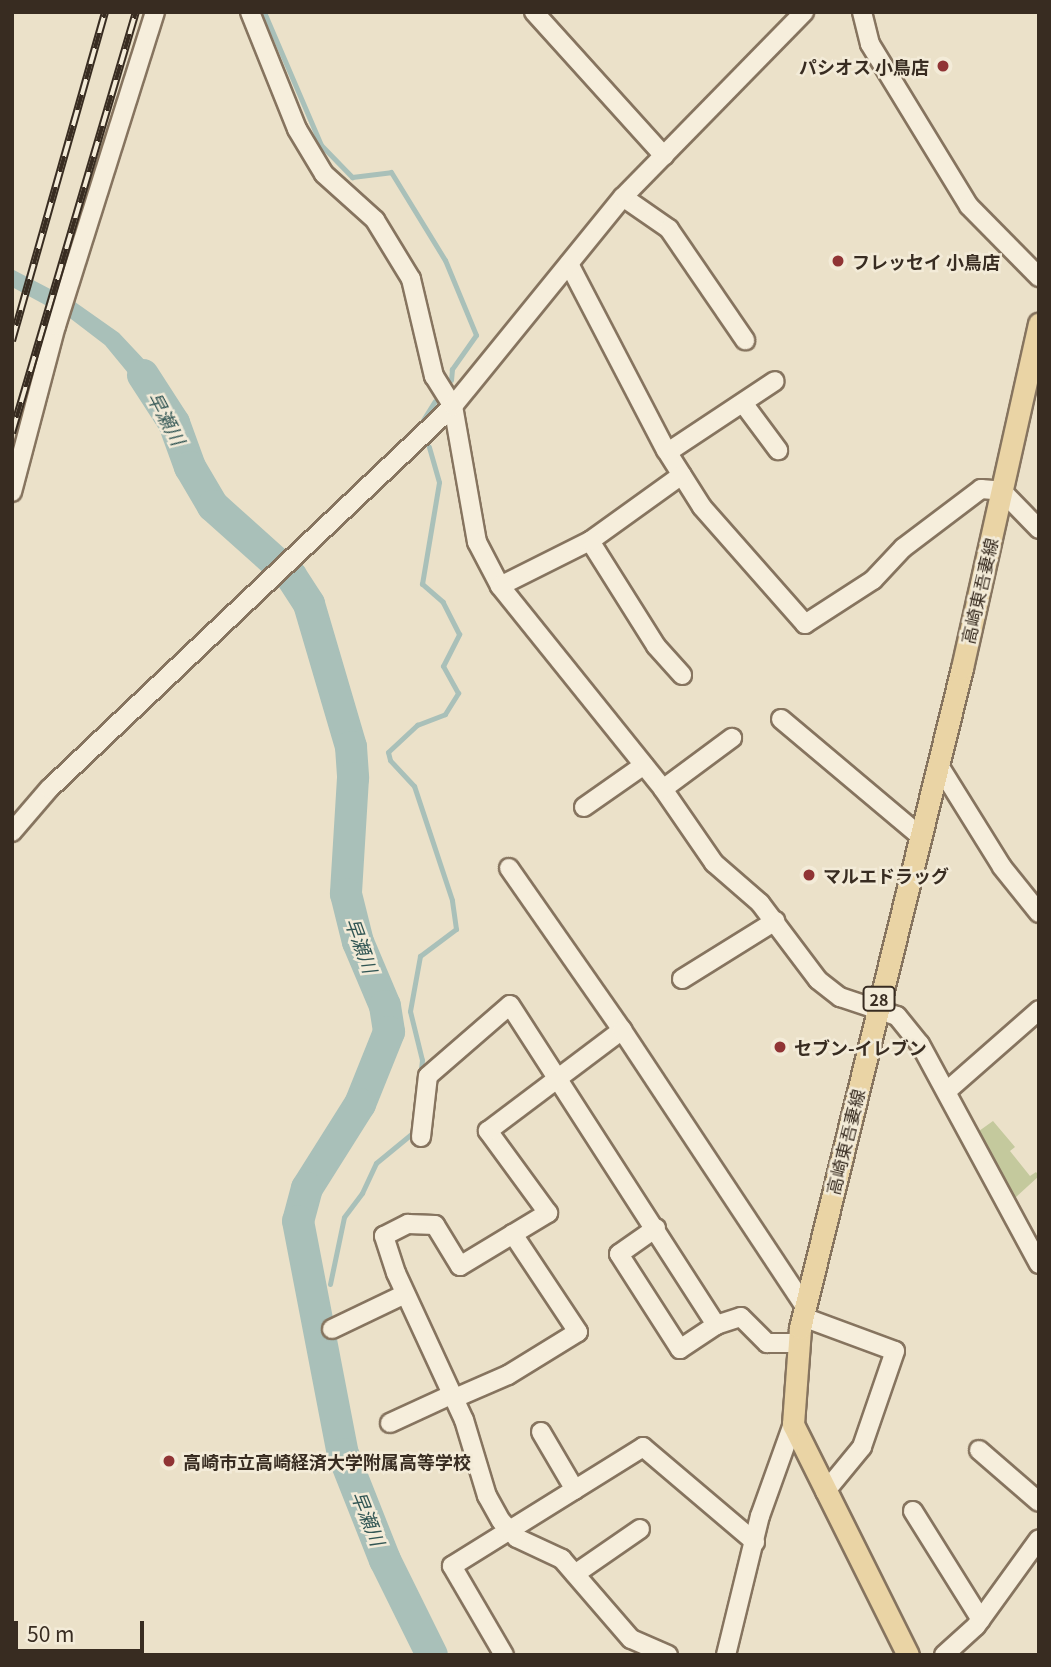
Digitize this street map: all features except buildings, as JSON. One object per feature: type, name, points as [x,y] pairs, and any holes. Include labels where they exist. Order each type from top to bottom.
[{"type":"main road","name":"高崎東吾妻線","points":[[908,1655],[793,1424],[799,1343],[804,1311],[875,1011],[938,764],[1039,324]]},
{"type":"street","points":[[12,492],[66,294],[155,12]]},
{"type":"street","points":[[250,12],[297,129],[324,174],[374,220],[411,279],[434,376],[453,405],[477,542],[500,586],[663,789],[714,863],[775,921],[818,979],[840,997],[875,1011],[897,1016],[947,1090],[1039,1264]]},
{"type":"street","points":[[534,12],[664,156]]},
{"type":"street","points":[[12,832],[49,789],[453,405],[623,197],[804,12]]},
{"type":"street","points":[[862,12],[870,44],[969,205],[983,225],[1039,277]]},
{"type":"street","points":[[623,197],[669,229],[745,340]]},
{"type":"street","points":[[569,264],[668,453],[702,507],[805,624],[873,580],[903,548],[981,489],[1002,491],[1039,529]]},
{"type":"street","points":[[668,453],[775,382]]},
{"type":"street","points":[[743,403],[778,450]]},
{"type":"street","points":[[500,586],[590,541],[682,475]]},
{"type":"street","points":[[590,541],[656,646],[682,675]]},
{"type":"street","points":[[781,719],[920,836]]},
{"type":"street","points":[[663,789],[732,738]]},
{"type":"street","points":[[938,764],[1002,867],[1039,913]]},
{"type":"street","points":[[584,807],[644,765]]},
{"type":"street","points":[[509,868],[622,1030],[804,1311],[895,1351],[862,1447],[825,1492]]},
{"type":"street","points":[[682,979],[775,921]]},
{"type":"street","points":[[421,1137],[428,1076],[510,1005],[716,1325]]},
{"type":"street","points":[[947,1090],[1039,1010]]},
{"type":"street","points":[[622,1030],[557,1076],[488,1131],[548,1213],[460,1266],[435,1226],[392,1229],[384,1236],[405,1294],[454,1396],[487,1496],[510,1530],[517,1538],[552,1552],[575,1574],[631,1639],[668,1655]]},
{"type":"street","points":[[656,1228],[619,1254],[680,1349],[716,1325],[741,1317],[767,1343],[799,1343]]},
{"type":"street","points":[[390,1423],[508,1375],[578,1332],[513,1234]]},
{"type":"street","points":[[332,1329],[405,1294]]},
{"type":"street","points":[[726,1655],[755,1542],[793,1424]]},
{"type":"street","points":[[541,1432],[575,1490]]},
{"type":"street","points":[[505,1655],[452,1566],[643,1447],[755,1542]]},
{"type":"street","points":[[979,1450],[1039,1502]]},
{"type":"street","points":[[913,1511],[981,1620]]},
{"type":"street","points":[[575,1574],[640,1529]]},
{"type":"street","points":[[944,1655],[981,1620],[1039,1539]]},
{"type":"green space","points":[[993,1121],[1015,1147],[1010,1151],[1030,1176],[1036,1172],[1039,1176],[1015,1198],[979,1131]]},
{"type":"water","points":[[12,269],[75,302],[119,333],[163,380],[179,406],[161,413],[105,345],[71,319],[12,287]]},
{"type":"waterway","points":[[264,12],[321,145],[352,177],[391,172],[445,260],[476,335],[452,369],[451,380]]},
{"type":"waterway","name":"早瀬川","points":[[143,375],[174,423],[190,467],[213,506],[291,576],[309,604],[351,747],[353,778],[346,894],[358,942],[385,1006],[389,1032],[360,1104],[307,1188],[298,1221],[343,1454],[385,1560],[432,1655]]},
{"type":"waterway","points":[[423,420],[435,401]]},
{"type":"waterway","points":[[420,1079],[422,1060],[410,1011],[420,956],[456,929],[452,900],[414,786],[390,760],[388,752],[417,725],[445,714],[458,693],[443,666],[459,634],[443,602],[422,584],[439,482],[429,446]]},
{"type":"waterway","points":[[330,1284],[344,1217],[362,1193],[376,1163],[415,1131]]},
{"type":"waterway","name":"早瀬川","points":[[311,1302],[322,1298]]},
{"type":"railway","points":[[12,341],[105,12]]},
{"type":"railway","points":[[12,433],[136,12]]},
{"type":"place","name":"パシオス 小鳥店","points":[[943,66]]},
{"type":"place","name":"フレッセイ 小鳥店","points":[[838,261]]},
{"type":"place","name":"マルエドラッグ","points":[[809,875]]},
{"type":"place","name":"セブン-イレブン","points":[[780,1047]]},
{"type":"place","name":"高崎市立高崎経済大学附属高等学校","points":[[169,1461]]}]
